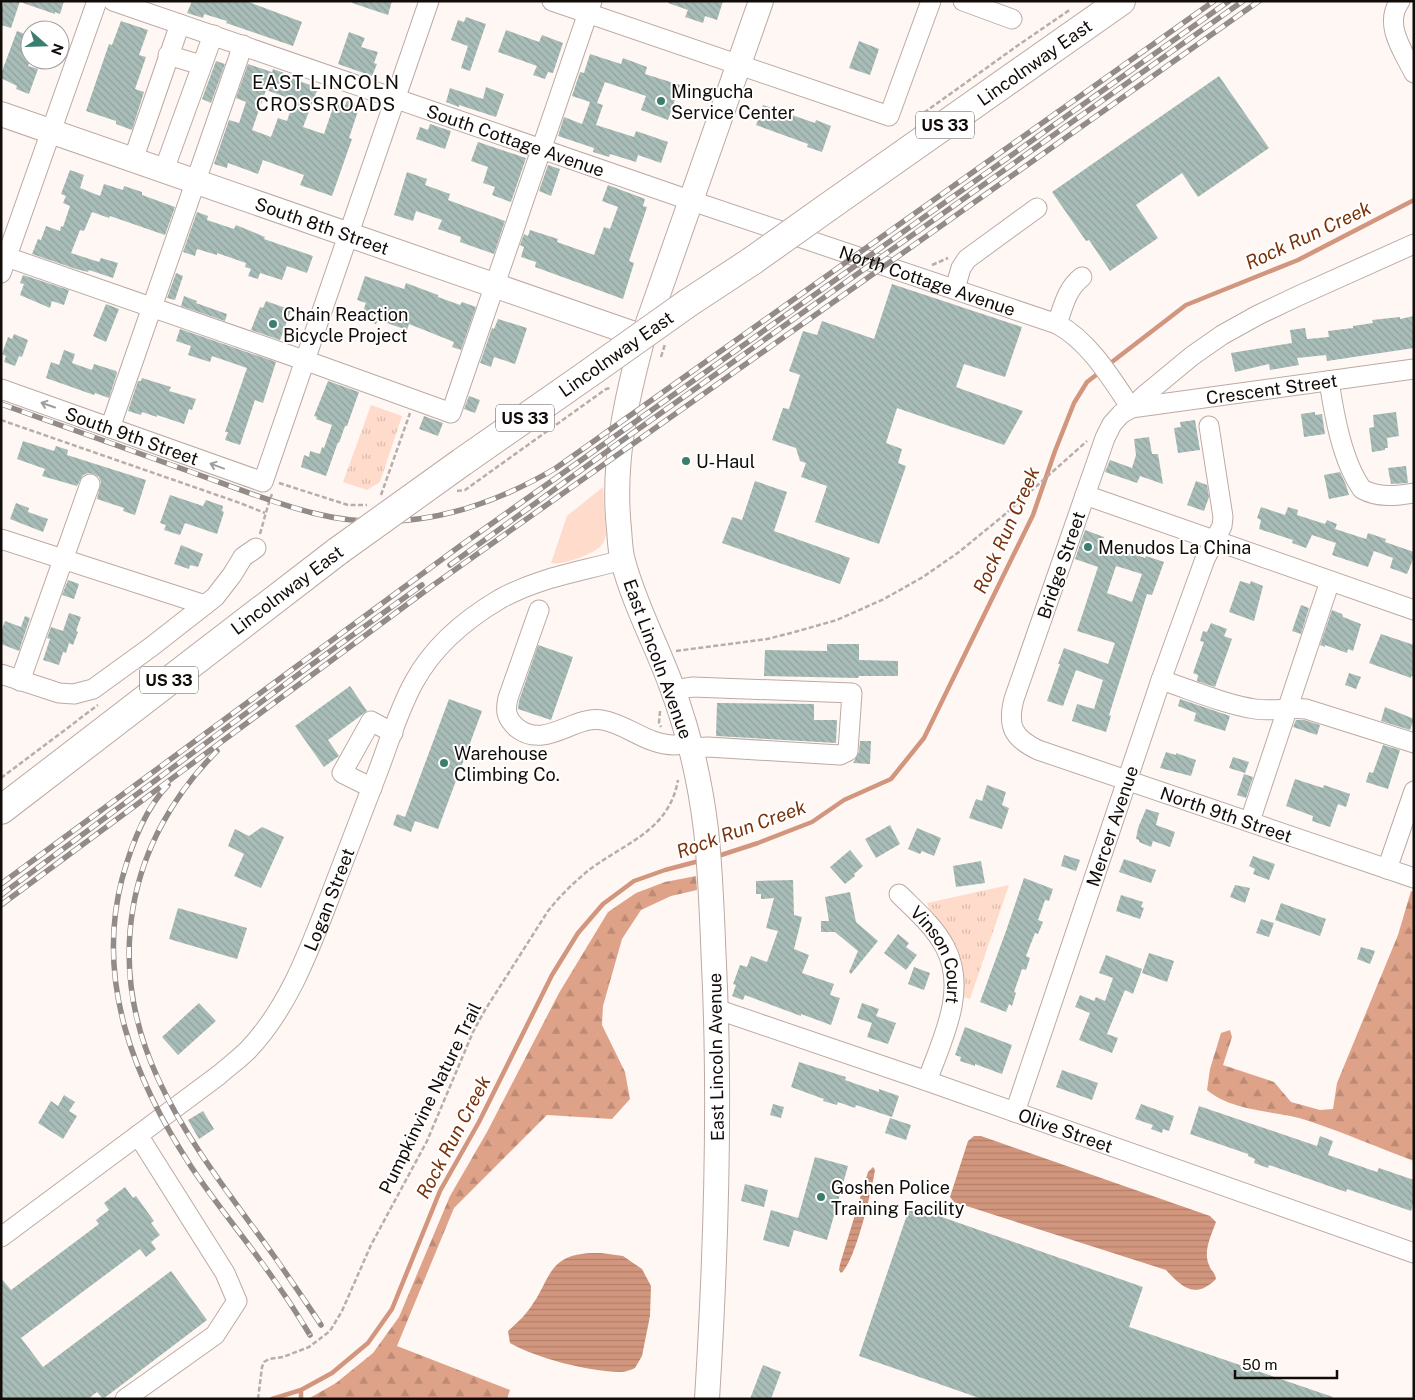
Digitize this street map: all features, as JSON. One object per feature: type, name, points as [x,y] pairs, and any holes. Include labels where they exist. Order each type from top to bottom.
[{"type":"highway","name":"Lincolnway East","points":[[1,810],[338,551],[462,462],[752,261],[1121,1]]},
{"type":"main road","name":"East Lincoln Avenue","points":[[707,1399],[717,1216],[716,1009],[706,827],[690,746],[673,690],[638,608],[622,560],[616,486],[621,432],[630,385],[643,337],[761,1]]},
{"type":"main road","name":"South 8th Street","points":[[1,114],[643,337]]},
{"type":"street","points":[[97,1],[3,262],[151,308],[451,413],[590,7]]},
{"type":"street","name":"South Cottage Avenue","points":[[113,1],[692,201]]},
{"type":"street","points":[[270,482],[305,361],[429,1]]},
{"type":"street","points":[[552,1],[590,7],[738,65],[889,116],[931,1]]},
{"type":"street","points":[[963,1],[1012,19]]},
{"type":"street","points":[[1400,1],[1393,14],[1392,24],[1394,33],[1414,73]]},
{"type":"street","points":[[133,160],[168,54],[180,24]]},
{"type":"street","points":[[164,170],[201,65],[214,35]]},
{"type":"street","points":[[110,428],[242,45]]},
{"type":"street","points":[[168,54],[201,65]]},
{"type":"street","points":[[186,106],[218,117]]},
{"type":"street","name":"North Cottage Avenue","points":[[692,201],[1057,324],[1071,333],[1095,358],[1131,408]]},
{"type":"street","points":[[955,289],[961,268],[967,259],[1037,208]]},
{"type":"street","name":"Bridge Street","points":[[1014,732],[1010,722],[1014,699],[1105,438],[1112,424],[1121,414],[1131,408],[1192,356],[1222,335],[1298,296],[1414,244]]},
{"type":"street","points":[[1057,324],[1069,291],[1075,282],[1082,277]]},
{"type":"street","name":"Crescent Street","points":[[1131,408],[1414,369]]},
{"type":"street","points":[[1329,381],[1338,430],[1352,469],[1362,489],[1382,496],[1414,493]]},
{"type":"street","name":"South 9th Street","points":[[1,389],[270,482]]},
{"type":"street","name":"Mercer Avenue","points":[[1015,1112],[1161,680],[1205,559],[1222,526],[1223,517],[1209,426]]},
{"type":"street","points":[[20,681],[90,484]]},
{"type":"street","points":[[1085,495],[1414,610]]},
{"type":"street","points":[[1,539],[205,605]]},
{"type":"street","points":[[1,674],[50,691],[68,694],[87,692],[99,686],[205,605],[223,587],[243,557],[256,548]]},
{"type":"street","name":"Logan Street","points":[[1,1237],[219,1075],[247,1051],[275,1015],[300,968],[318,926],[403,705],[424,667],[442,644],[466,622],[499,600],[526,586],[550,577],[622,560]]},
{"type":"street","points":[[1250,821],[1330,582]]},
{"type":"street","points":[[539,610],[508,698],[506,711],[509,721],[522,731],[534,735],[554,733],[589,719],[602,720],[622,726],[656,742],[674,745],[840,755],[848,751],[852,693],[693,686],[673,690]]},
{"type":"street","points":[[1161,680],[1228,703],[1256,709],[1287,710],[1296,708],[1314,711],[1414,743]]},
{"type":"street","points":[[372,788],[342,772],[372,721],[393,733]]},
{"type":"street","name":"North 9th Street","points":[[1014,732],[1021,740],[1038,750],[1414,878]]},
{"type":"street","points":[[1388,869],[1414,790]]},
{"type":"street","name":"Vinson Court","points":[[899,894],[939,938],[954,975],[954,994],[948,1020],[928,1081]]},
{"type":"street","name":"Olive Street","points":[[716,1009],[928,1081],[1414,1252]]},
{"type":"street","points":[[125,1399],[215,1335],[237,1301],[226,1273],[138,1135]]},
{"type":"path","points":[[916,118],[1076,6]]},
{"type":"path","points":[[456,491],[465,490],[606,389],[630,385]]},
{"type":"path","points":[[388,493],[380,499],[415,400]]},
{"type":"path","points":[[1,420],[265,513]]},
{"type":"path","points":[[680,650],[791,633],[837,620],[884,599],[923,577],[959,552],[1003,516],[1066,458]]},
{"type":"path","points":[[270,482],[348,505],[370,505]]},
{"type":"path","name":"Pumpkinvine Nature Trail","points":[[258,1399],[264,1362],[309,1347],[330,1331],[342,1312],[371,1245],[427,1141],[472,1032],[548,911],[560,896],[590,869],[646,834],[658,822]]},
{"type":"green space","points":[[371,405],[402,416],[380,482],[367,490],[343,482]]},
{"type":"green space","points":[[603,487],[606,535],[602,545],[577,559],[562,563],[551,563],[567,516]]},
{"type":"green space","points":[[696,876],[697,890],[671,896],[641,910],[622,939],[603,1006],[602,1025],[625,1072],[630,1099],[612,1119],[547,1115],[454,1208],[397,1346],[510,1390],[507,1399],[308,1399],[336,1383],[373,1353],[399,1317],[450,1196],[487,1132],[559,993],[608,912],[636,893],[665,882]]},
{"type":"green space","points":[[1009,885],[970,999],[961,996],[938,923],[927,903]]},
{"type":"green space","points":[[1411,891],[1414,892],[1414,1161],[1336,1130],[1297,1117],[1230,1103],[1207,1090],[1210,1069],[1221,1033],[1230,1030],[1232,1037],[1223,1065],[1274,1082],[1291,1102],[1320,1110],[1333,1109],[1337,1083],[1398,935]]},
{"type":"shaded area","points":[[974,1136],[981,1136],[1210,1216],[1216,1222],[1208,1244],[1207,1260],[1216,1279],[1202,1289],[1189,1289],[1178,1282],[1166,1270],[954,1202],[950,1197],[968,1141]]},
{"type":"shaded area","points":[[873,1167],[875,1170],[867,1209],[852,1256],[841,1273],[839,1270],[840,1264],[868,1172]]},
{"type":"shaded area","points":[[601,1253],[623,1256],[642,1269],[651,1286],[650,1316],[642,1356],[635,1368],[620,1372],[579,1367],[548,1359],[510,1343],[508,1331],[519,1321],[538,1297],[550,1274],[558,1264],[567,1258],[577,1255]]},
{"type":"building","points":[[4,1],[20,1],[11,28],[1,25],[1,11]]},
{"type":"building","points":[[23,1],[64,1],[60,14],[55,12],[55,14],[23,3]]},
{"type":"building","points":[[192,1],[246,1],[302,22],[293,46],[226,23],[227,21],[204,14],[203,18],[187,13]]},
{"type":"building","points":[[352,1],[392,1],[388,15],[352,3]]},
{"type":"building","points":[[669,1],[723,1],[717,20],[705,16],[703,23],[685,17],[688,10],[668,3]]},
{"type":"building","points":[[466,17],[486,24],[470,71],[461,68],[468,46],[451,40],[458,20],[464,22]]},
{"type":"building","points":[[121,21],[148,30],[139,55],[146,57],[135,89],[144,92],[132,130],[116,124],[116,121],[86,111],[109,44],[112,45]]},
{"type":"building","points":[[506,30],[539,42],[542,35],[563,43],[553,73],[548,72],[545,79],[533,75],[537,66],[498,52]]},
{"type":"building","points":[[17,31],[20,32],[20,70],[38,70],[29,94],[16,89],[17,86],[1,78]]},
{"type":"building","points":[[349,32],[365,38],[361,47],[378,52],[374,63],[377,64],[372,76],[338,64]]},
{"type":"building","points":[[859,41],[879,49],[870,75],[849,68]]},
{"type":"building","points":[[590,54],[621,64],[623,58],[647,67],[645,74],[680,85],[668,120],[641,110],[646,96],[605,82],[597,103],[603,105],[596,125],[634,137],[636,131],[668,142],[661,163],[638,155],[636,162],[610,154],[609,157],[593,152],[594,148],[558,136],[564,117],[582,124],[590,102],[572,96],[580,72],[584,73]]},
{"type":"building","points":[[216,61],[225,64],[211,103],[202,99]]},
{"type":"building","points":[[248,64],[272,72],[273,69],[318,88],[303,127],[324,134],[335,102],[345,106],[347,100],[357,104],[356,110],[358,111],[349,138],[352,139],[332,196],[300,185],[304,175],[263,160],[258,174],[228,163],[227,168],[214,164],[229,120],[239,123],[246,102],[236,98]],"holes":[[[266,90],[294,100],[287,121],[278,118],[271,137],[252,130]]]},
{"type":"building","points":[[1219,76],[1269,148],[1198,197],[1182,173],[1136,205],[1158,238],[1110,271],[1089,240],[1086,241],[1052,192]]},
{"type":"building","points":[[486,87],[504,94],[496,117],[446,102],[450,88],[483,99]]},
{"type":"building","points":[[763,105],[815,123],[816,120],[831,126],[822,152],[807,147],[808,144],[756,125]]},
{"type":"building","points":[[430,124],[451,131],[445,149],[416,139],[420,127],[428,130]]},
{"type":"building","points":[[478,142],[526,158],[511,202],[492,195],[495,187],[483,183],[488,167],[471,161]]},
{"type":"building","points":[[548,165],[560,169],[551,196],[539,191]]},
{"type":"building","points":[[70,170],[84,175],[80,188],[100,196],[104,184],[123,190],[124,186],[175,207],[165,235],[110,216],[109,218],[92,212],[84,231],[80,230],[71,253],[99,262],[101,258],[118,263],[113,278],[89,270],[88,272],[76,269],[32,254],[38,239],[41,240],[46,226],[60,231],[61,226],[63,227],[70,206],[63,203],[66,196],[61,194]]},
{"type":"building","points":[[407,172],[427,179],[425,185],[450,194],[448,200],[505,221],[494,254],[460,242],[461,237],[438,229],[442,220],[416,211],[413,221],[394,215]]},
{"type":"building","points":[[608,185],[645,199],[643,206],[647,207],[629,261],[634,263],[623,299],[535,267],[536,262],[521,257],[524,247],[520,245],[524,234],[528,236],[530,230],[558,239],[557,242],[594,255],[604,227],[610,229],[618,207],[602,201]]},
{"type":"building","points":[[197,212],[208,216],[207,220],[234,229],[236,225],[265,237],[264,239],[313,256],[307,273],[287,266],[282,280],[260,273],[258,279],[248,276],[251,269],[245,267],[246,263],[217,253],[217,255],[197,249],[195,256],[183,252]]},
{"type":"building","points":[[176,273],[183,276],[175,300],[167,298]]},
{"type":"building","points":[[23,275],[69,290],[64,305],[52,301],[50,308],[20,295],[24,284],[20,283]]},
{"type":"building","points":[[365,276],[404,289],[406,283],[460,305],[462,302],[476,307],[461,350],[452,347],[454,342],[409,324],[407,330],[378,320],[376,324],[360,319],[366,303],[357,300]]},
{"type":"building","points":[[892,284],[1022,327],[1005,377],[964,364],[956,387],[1023,411],[1004,445],[897,408],[886,443],[902,449],[898,463],[906,466],[879,544],[815,522],[827,486],[801,477],[806,463],[800,461],[796,448],[772,440],[783,408],[789,409],[800,375],[789,371],[803,331],[817,335],[822,321],[874,339]]},
{"type":"building","points":[[184,296],[197,301],[196,303],[227,314],[225,321],[181,306]]},
{"type":"building","points":[[266,301],[291,310],[280,340],[251,330],[260,307],[263,308]]},
{"type":"building","points":[[106,304],[119,309],[106,342],[93,336]]},
{"type":"building","points":[[1414,316],[1414,348],[1327,361],[1326,355],[1297,358],[1299,365],[1270,370],[1269,364],[1235,372],[1231,353],[1292,343],[1290,330],[1305,328],[1307,339],[1329,337],[1328,331],[1373,323],[1372,320],[1400,317],[1400,319]]},
{"type":"building","points":[[498,319],[527,328],[515,364],[494,357],[491,367],[480,363],[492,328],[494,329]]},
{"type":"building","points":[[180,329],[276,362],[263,403],[255,400],[240,445],[225,440],[228,432],[225,432],[247,368],[212,356],[210,362],[188,355],[191,346],[176,341]]},
{"type":"building","points":[[14,334],[28,340],[22,357],[19,356],[15,366],[4,362],[6,356],[2,354],[8,337],[12,339]]},
{"type":"building","points":[[64,350],[75,354],[72,363],[92,370],[94,364],[116,371],[109,398],[95,393],[94,395],[46,378],[51,362],[59,365]]},
{"type":"building","points":[[142,378],[171,387],[169,391],[196,399],[192,410],[189,409],[184,424],[157,415],[157,417],[142,412],[141,415],[128,411],[138,381],[141,381]]},
{"type":"building","points":[[328,381],[359,392],[326,476],[301,467],[304,455],[309,457],[310,451],[320,454],[332,425],[316,419],[317,417],[314,416]]},
{"type":"building","points":[[469,396],[480,400],[475,413],[464,409]]},
{"type":"building","points":[[1315,412],[1315,415],[1322,414],[1325,434],[1304,437],[1301,414]]},
{"type":"building","points":[[1396,412],[1399,436],[1387,438],[1388,448],[1385,448],[1385,450],[1372,452],[1369,428],[1374,427],[1373,415]]},
{"type":"building","points":[[424,416],[443,423],[438,436],[419,429]]},
{"type":"building","points":[[1195,420],[1200,450],[1178,453],[1174,428],[1181,427],[1180,422]]},
{"type":"building","points":[[1149,437],[1152,454],[1158,454],[1163,484],[1140,476],[1137,483],[1105,472],[1110,460],[1132,468],[1136,455],[1134,439]]},
{"type":"building","points":[[23,441],[54,451],[56,446],[68,450],[67,455],[146,480],[135,515],[123,511],[124,508],[97,499],[101,482],[99,477],[94,474],[88,473],[83,475],[77,486],[42,476],[45,469],[17,459]]},
{"type":"building","points":[[1406,466],[1408,483],[1391,484],[1388,468]]},
{"type":"building","points":[[1340,472],[1349,495],[1329,499],[1324,475]]},
{"type":"building","points":[[755,481],[787,492],[774,531],[850,558],[840,584],[722,543],[732,517],[742,520]]},
{"type":"building","points":[[1196,481],[1207,485],[1209,497],[1204,511],[1187,505]]},
{"type":"building","points":[[170,495],[203,506],[206,500],[223,506],[222,511],[224,512],[217,534],[185,523],[180,535],[164,530],[166,525],[160,523]]},
{"type":"building","points":[[16,503],[29,508],[28,512],[48,519],[43,532],[10,519]]},
{"type":"building","points":[[1261,507],[1285,515],[1288,507],[1298,510],[1297,515],[1325,524],[1327,520],[1337,524],[1335,529],[1366,539],[1368,533],[1386,539],[1385,542],[1414,552],[1414,557],[1407,574],[1390,568],[1393,558],[1374,551],[1368,567],[1332,555],[1336,543],[1312,535],[1306,548],[1292,543],[1293,540],[1259,529],[1261,520],[1257,518]]},
{"type":"building","points":[[1085,530],[1104,537],[1102,543],[1145,558],[1146,556],[1164,562],[1152,595],[1147,594],[1109,715],[1111,716],[1106,732],[1072,721],[1077,704],[1094,709],[1103,680],[1076,670],[1063,706],[1047,701],[1064,648],[1108,664],[1115,643],[1077,631],[1098,567],[1075,559]],"holes":[[[1116,566],[1142,574],[1132,602],[1107,593]]]},
{"type":"building","points":[[181,545],[203,554],[198,567],[190,565],[189,569],[174,564]]},
{"type":"building","points":[[68,580],[79,584],[74,599],[62,595]]},
{"type":"building","points":[[1240,581],[1250,584],[1251,581],[1263,586],[1254,621],[1229,612]]},
{"type":"building","points":[[1301,605],[1309,608],[1301,634],[1292,631]]},
{"type":"building","points":[[1332,610],[1342,614],[1343,617],[1361,624],[1353,651],[1348,649],[1347,653],[1320,645]]},
{"type":"building","points":[[69,613],[81,617],[73,645],[69,643],[66,653],[63,652],[59,665],[43,660],[50,639],[47,638],[51,627],[63,631]]},
{"type":"building","points":[[25,616],[30,618],[19,651],[1,644],[1,632],[5,621],[21,627]]},
{"type":"building","points":[[1211,623],[1227,629],[1224,636],[1232,639],[1215,687],[1197,681],[1198,675],[1193,673],[1204,642],[1200,641],[1203,631],[1207,632]]},
{"type":"building","points":[[1381,634],[1414,645],[1414,677],[1411,676],[1411,678],[1369,663]]},
{"type":"building","points":[[827,644],[859,644],[859,660],[898,661],[898,676],[859,676],[858,678],[764,676],[765,650],[827,651]]},
{"type":"building","points":[[538,645],[573,657],[551,720],[518,709]]},
{"type":"building","points":[[1349,673],[1361,677],[1356,689],[1345,685]]},
{"type":"building","points":[[350,686],[367,711],[328,740],[339,756],[324,767],[295,726]]},
{"type":"building","points":[[449,699],[482,711],[438,829],[415,821],[411,832],[393,825],[397,814],[405,817]]},
{"type":"building","points":[[1180,699],[1230,716],[1225,731],[1194,721],[1196,713],[1178,706]]},
{"type":"building","points":[[717,703],[814,704],[814,720],[837,720],[836,743],[716,736]]},
{"type":"building","points":[[1385,707],[1414,719],[1410,730],[1381,721]]},
{"type":"building","points":[[1296,720],[1304,720],[1320,725],[1317,735],[1293,727]]},
{"type":"building","points":[[860,741],[871,741],[870,764],[853,763],[859,752]]},
{"type":"building","points":[[1383,745],[1400,750],[1388,789],[1366,782],[1369,772],[1373,773]]},
{"type":"building","points":[[1166,752],[1176,755],[1176,753],[1196,760],[1191,776],[1160,768]]},
{"type":"building","points":[[1233,757],[1249,762],[1245,773],[1229,768]]},
{"type":"building","points":[[1244,774],[1253,777],[1246,798],[1237,795]]},
{"type":"building","points":[[1295,779],[1323,788],[1324,785],[1350,794],[1346,807],[1338,804],[1330,827],[1312,821],[1313,816],[1286,806]]},
{"type":"building","points":[[987,785],[1006,792],[1002,805],[1009,808],[1002,829],[969,818],[976,799],[982,801]]},
{"type":"building","points":[[1146,809],[1159,813],[1156,825],[1175,832],[1170,847],[1153,841],[1151,847],[1136,839],[1138,828]]},
{"type":"building","points":[[890,825],[900,844],[876,858],[865,839]]},
{"type":"building","points":[[262,827],[284,837],[261,888],[234,876],[244,854],[228,846],[235,829],[249,836]]},
{"type":"building","points":[[917,828],[941,838],[934,856],[922,851],[920,854],[908,849]]},
{"type":"building","points":[[850,850],[863,866],[845,884],[830,867]]},
{"type":"building","points":[[1064,855],[1080,860],[1076,871],[1061,866]]},
{"type":"building","points":[[1253,856],[1275,864],[1269,880],[1253,874],[1255,869],[1249,866]]},
{"type":"building","points":[[1124,859],[1156,870],[1151,883],[1119,872]]},
{"type":"building","points":[[981,861],[985,883],[956,887],[953,866]]},
{"type":"building","points":[[1024,878],[1053,889],[1049,901],[1045,900],[1038,920],[1043,922],[1038,934],[1035,933],[1026,956],[1030,958],[1026,970],[1022,969],[1014,992],[1016,993],[1012,1006],[1009,1004],[1006,1012],[980,1002]]},
{"type":"building","points":[[793,880],[794,915],[802,917],[794,949],[809,955],[802,973],[834,984],[830,995],[840,998],[831,1025],[745,995],[743,1000],[732,996],[736,985],[733,984],[740,965],[747,967],[751,956],[767,962],[778,931],[766,928],[774,898],[761,899],[761,894],[756,894],[756,881]]},
{"type":"building","points":[[1235,885],[1250,888],[1245,903],[1230,897]]},
{"type":"building","points":[[850,892],[856,922],[878,941],[851,974],[849,972],[858,951],[835,932],[821,932],[821,921],[829,921],[825,897]]},
{"type":"building","points":[[1121,895],[1143,902],[1141,907],[1144,908],[1140,919],[1116,911]]},
{"type":"building","points":[[1281,903],[1326,919],[1320,936],[1275,920]]},
{"type":"building","points":[[178,908],[247,928],[237,959],[169,939]]},
{"type":"building","points":[[1261,919],[1274,923],[1269,937],[1256,933]]},
{"type":"building","points":[[898,934],[909,943],[906,947],[917,955],[906,970],[884,953]]},
{"type":"building","points":[[1361,947],[1375,951],[1370,964],[1357,959]]},
{"type":"building","points":[[1149,953],[1174,961],[1167,982],[1142,973]]},
{"type":"building","points":[[1106,955],[1142,969],[1133,994],[1125,990],[1107,1034],[1118,1038],[1112,1053],[1079,1040],[1090,1013],[1075,1007],[1080,995],[1094,1001],[1096,997],[1105,1001],[1113,978],[1099,973]]},
{"type":"building","points":[[914,967],[930,973],[924,990],[908,984]]},
{"type":"building","points":[[199,1003],[216,1021],[178,1055],[162,1037]]},
{"type":"building","points":[[862,1003],[879,1009],[876,1016],[896,1023],[888,1044],[867,1037],[872,1023],[857,1018]]},
{"type":"building","points":[[965,1027],[1012,1045],[1002,1074],[975,1064],[975,1066],[960,1061],[961,1057],[955,1055]]},
{"type":"building","points":[[799,1062],[846,1077],[845,1080],[879,1092],[879,1089],[899,1096],[892,1117],[856,1105],[855,1108],[838,1102],[837,1105],[823,1101],[824,1099],[791,1087]]},
{"type":"building","points":[[1062,1070],[1098,1083],[1092,1100],[1056,1087]]},
{"type":"building","points":[[64,1095],[75,1102],[69,1111],[77,1116],[63,1139],[38,1123],[51,1101],[58,1106]]},
{"type":"building","points":[[773,1104],[784,1107],[781,1118],[770,1115]]},
{"type":"building","points":[[1141,1104],[1174,1116],[1169,1131],[1163,1129],[1162,1133],[1151,1129],[1153,1125],[1135,1119]]},
{"type":"building","points":[[1199,1106],[1317,1146],[1320,1136],[1333,1141],[1328,1155],[1377,1172],[1379,1168],[1414,1180],[1414,1201],[1411,1211],[1347,1189],[1346,1192],[1269,1165],[1268,1168],[1254,1163],[1255,1159],[1248,1156],[1248,1154],[1190,1134]]},
{"type":"building","points":[[203,1111],[214,1129],[199,1139],[188,1120]]},
{"type":"building","points":[[890,1118],[911,1125],[906,1140],[885,1133]]},
{"type":"building","points":[[815,1157],[848,1166],[827,1240],[794,1230],[789,1247],[763,1240],[771,1210],[798,1218]]},
{"type":"building","points":[[745,1184],[768,1190],[764,1207],[741,1201]]},
{"type":"building","points":[[125,1187],[133,1198],[136,1196],[154,1221],[151,1223],[160,1235],[151,1242],[156,1249],[146,1257],[140,1249],[21,1338],[43,1367],[171,1271],[207,1320],[103,1399],[97,1392],[88,1399],[1,1399],[1,1278],[11,1290],[99,1224],[96,1220],[109,1210],[104,1203]]},
{"type":"building","points":[[910,1206],[1143,1287],[1129,1327],[1333,1397],[1332,1399],[982,1399],[859,1356]]},
{"type":"building","points":[[763,1365],[781,1372],[771,1399],[750,1399]]},
{"type":"waterway","name":"Rock Run Creek","points":[[1108,365],[1186,305],[1298,260],[1414,200]]},
{"type":"waterway","name":"Rock Run Creek","points":[[715,857],[812,822],[844,800],[891,779],[924,738],[1033,515],[1074,403],[1087,382],[1100,372]]},
{"type":"waterway","name":"Rock Run Creek","points":[[272,1399],[301,1390],[332,1373],[368,1343],[392,1309],[440,1191],[479,1122],[552,975],[578,933],[603,904],[634,881],[703,860]]},
{"type":"waterway","points":[[301,1390],[301,1399]]},
{"type":"railway","points":[[1,404],[253,494],[313,513],[345,519],[408,520],[439,515],[469,507],[499,497],[556,468],[1214,1]]},
{"type":"railway","points":[[1,884],[460,546],[1229,1]]},
{"type":"railway","points":[[450,565],[620,442],[1243,1]]},
{"type":"railway","points":[[1,905],[432,586],[1259,1]]},
{"type":"railway","points":[[1,895],[422,585]]},
{"type":"railway","points":[[217,751],[187,785],[174,804],[144,864],[133,908],[129,959],[134,1007],[147,1052],[166,1095],[190,1136],[321,1325]]},
{"type":"railway","points":[[168,785],[145,817],[134,841],[122,879],[115,918],[114,956],[117,993],[126,1030],[138,1066],[153,1101],[172,1135],[200,1180],[275,1280],[310,1335]]},
{"type":"place","name":"Mingucha Service Center","points":[[661,101]]},
{"type":"place","name":"Chain Reaction Bicycle Project","points":[[273,324]]},
{"type":"place","name":"U-Haul","points":[[686,461]]},
{"type":"place","name":"Menudos La China","points":[[1088,547]]},
{"type":"place","name":"Warehouse Climbing Co.","points":[[444,763]]},
{"type":"place","name":"Goshen Police Training Facility","points":[[821,1197]]},
{"type":"district","name":"EAST LINCOLN CROSSROADS","points":[[326,93]]}]
